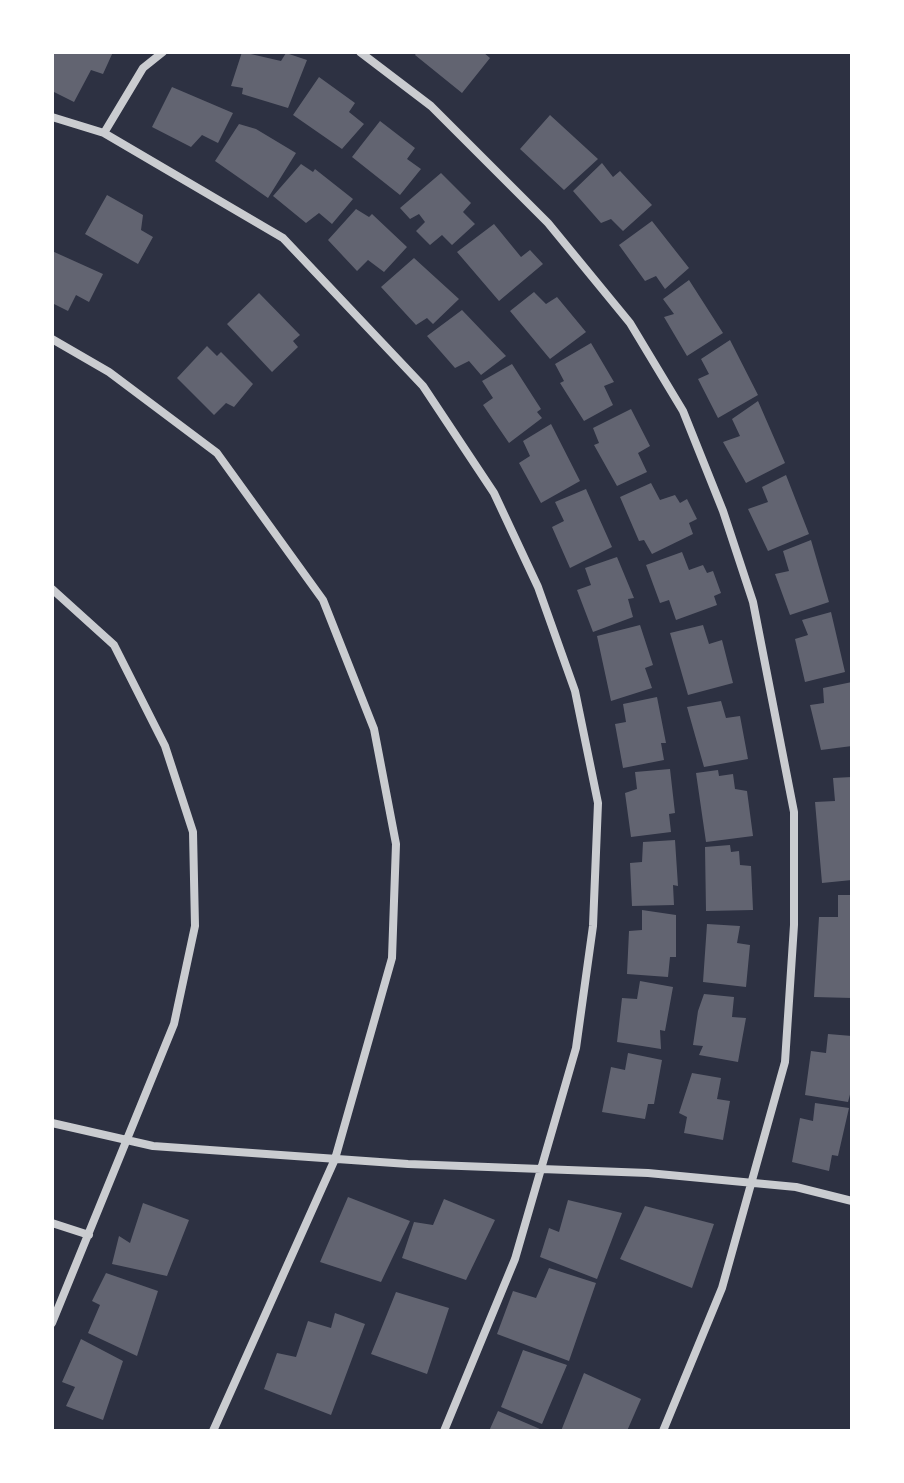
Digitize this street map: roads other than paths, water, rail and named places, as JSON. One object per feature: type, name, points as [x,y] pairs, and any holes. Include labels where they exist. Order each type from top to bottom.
[{"type":"street","points":[[104,133],[143,68],[163,52]]},
{"type":"street","points":[[360,52],[431,106],[538,212],[630,323],[683,411],[723,511],[753,602],[794,812],[794,925],[785,1062],[722,1288],[663,1431]]},
{"type":"street","points":[[52,117],[104,133],[283,238],[423,386],[494,493],[538,587],[575,691],[598,803],[593,926],[576,1048],[515,1259],[444,1431]]},
{"type":"street","points":[[52,339],[109,372],[217,453],[323,600],[374,729],[396,844],[392,958],[335,1159],[213,1431]]},
{"type":"street","points":[[52,589],[114,645],[165,746],[193,832],[195,926],[174,1024],[52,1323]]},
{"type":"street","points":[[52,1123],[153,1146],[335,1159],[648,1173],[796,1187],[852,1201]]},
{"type":"street","points":[[52,1223],[89,1235]]}]
